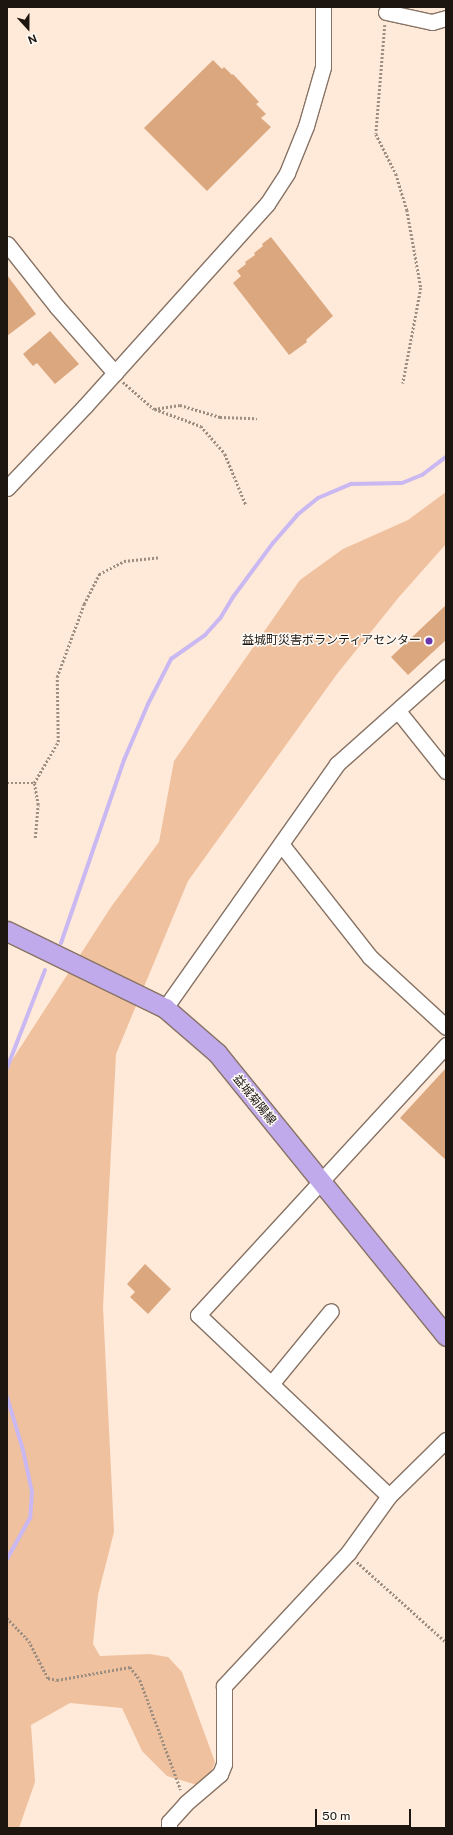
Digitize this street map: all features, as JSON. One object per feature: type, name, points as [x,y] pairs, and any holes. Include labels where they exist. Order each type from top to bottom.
[{"type":"main road","name":"益城菊陽線","points":[[7,931],[164,1008],[217,1053],[446,1336]]},
{"type":"street","points":[[7,488],[115,373],[266,204],[287,173],[306,126],[323,67],[323,7]]},
{"type":"street","points":[[386,12],[432,22],[446,18]]},
{"type":"street","points":[[7,244],[57,307],[115,373]]},
{"type":"street","points":[[164,1008],[336,764],[398,711],[446,667]]},
{"type":"street","points":[[398,711],[446,771]]},
{"type":"street","points":[[281,844],[370,957],[446,1027]]},
{"type":"street","points":[[389,1496],[198,1315],[446,1045]]},
{"type":"street","points":[[271,1384],[331,1311]]},
{"type":"street","points":[[169,1828],[169,1822],[186,1803],[220,1774],[224,1764],[224,1686],[348,1553],[389,1496],[446,1440]]},
{"type":"path","points":[[386,12],[376,134],[396,174],[407,210],[421,288],[403,383]]},
{"type":"path","points":[[115,373],[127,387],[154,409],[201,426],[225,454],[246,505]]},
{"type":"path","points":[[154,409],[180,405],[220,416],[257,418]]},
{"type":"path","points":[[35,838],[38,805],[34,783],[58,742],[57,677],[84,604],[99,574],[124,561],[160,557]]},
{"type":"path","points":[[7,783],[34,783]]},
{"type":"path","points":[[348,1553],[446,1642]]},
{"type":"path","points":[[7,1618],[29,1641],[48,1678],[57,1680],[130,1667],[140,1680],[186,1803]]},
{"type":"shaded area","points":[[446,492],[446,544],[399,597],[337,674],[188,881],[116,1054],[103,1307],[114,1532],[98,1595],[93,1644],[100,1656],[150,1654],[168,1657],[182,1672],[215,1762],[209,1777],[197,1785],[167,1776],[142,1751],[122,1708],[70,1703],[31,1725],[35,1782],[19,1828],[7,1828],[7,1068],[111,907],[159,842],[174,761],[300,580],[343,549],[408,520]]},
{"type":"building","points":[[213,60],[222,69],[224,67],[232,75],[233,74],[259,102],[256,104],[266,114],[261,118],[271,127],[207,191],[144,128]]},
{"type":"building","points":[[271,237],[333,316],[306,340],[307,342],[289,355],[233,283],[241,276],[237,271],[246,264],[245,262],[255,255],[254,253],[263,246],[262,244]]},
{"type":"building","points":[[7,275],[36,314],[7,336]]},
{"type":"building","points":[[50,331],[79,364],[55,384],[37,363],[33,366],[23,354]]},
{"type":"building","points":[[446,605],[446,640],[408,675],[391,657]]},
{"type":"building","points":[[446,1068],[446,1160],[400,1118]]},
{"type":"building","points":[[145,1264],[171,1289],[148,1314],[130,1297],[135,1292],[127,1284]]},
{"type":"waterway","points":[[61,943],[124,760],[148,704],[171,659],[205,635],[221,617],[233,597],[273,543],[297,515],[318,498],[351,484],[402,483],[422,475],[446,457]]},
{"type":"waterway","points":[[7,1068],[45,970]]},
{"type":"waterway","points":[[7,1397],[23,1450],[32,1492],[30,1518],[7,1559]]},
{"type":"place","name":"益城町災害ボランティアセンター","points":[[429,641]]}]
